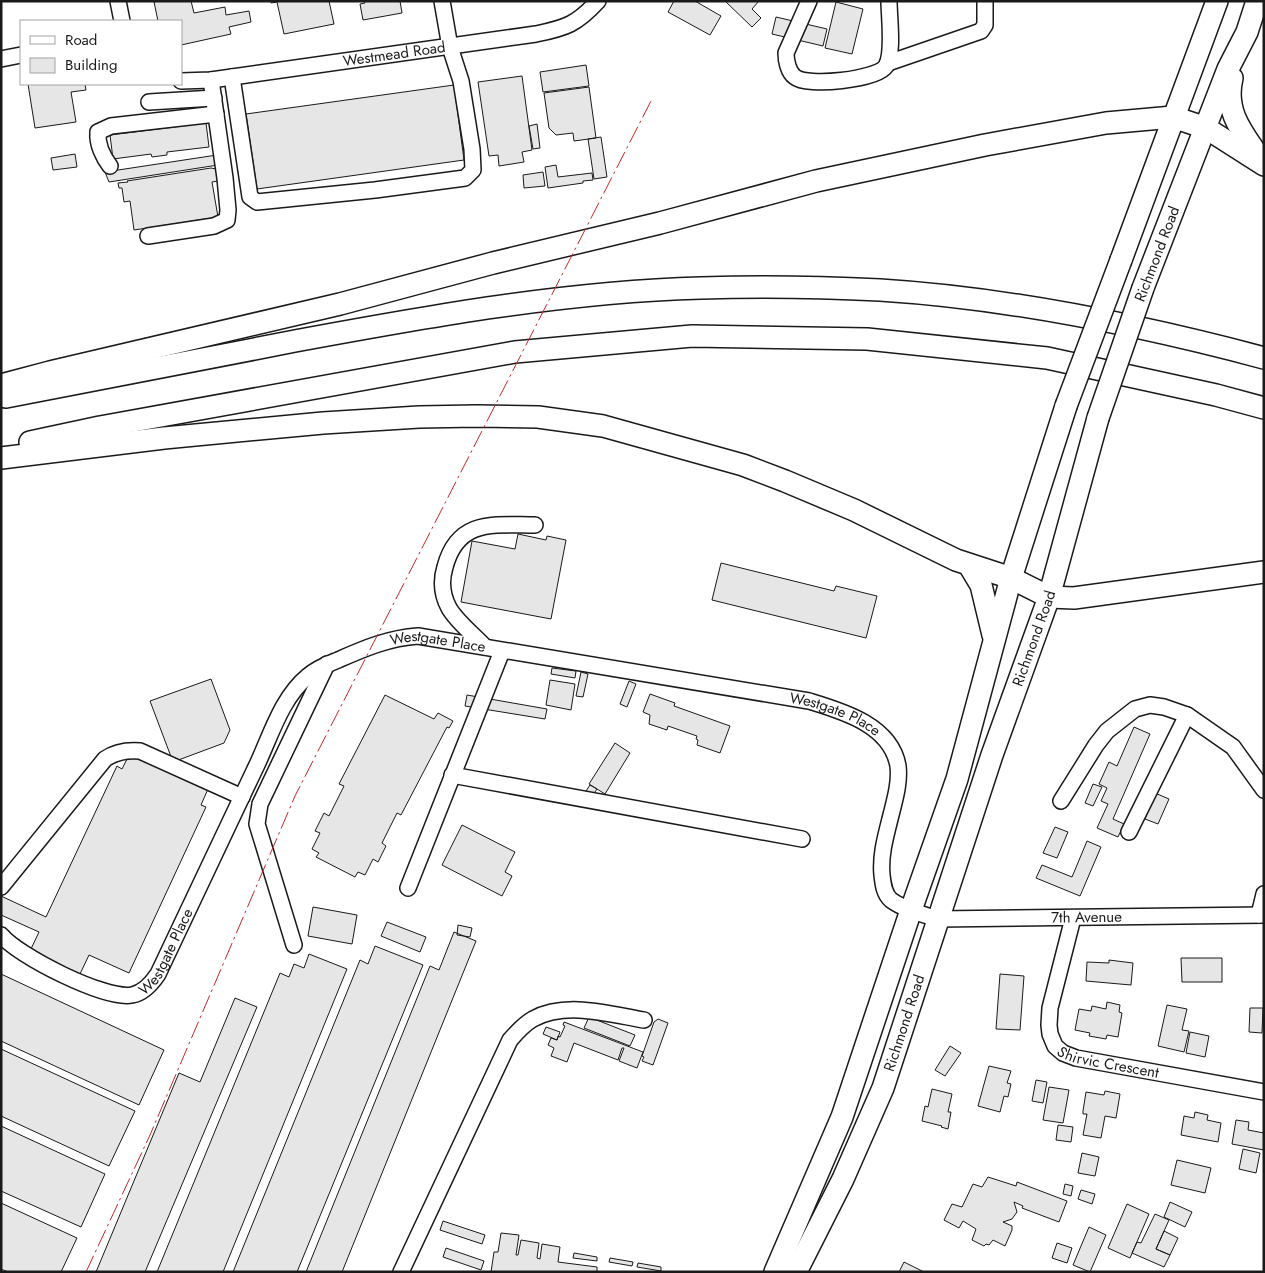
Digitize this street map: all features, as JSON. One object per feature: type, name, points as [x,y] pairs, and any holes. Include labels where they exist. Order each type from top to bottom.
[{"type":"highway","name":"Richmond Road","points":[[775,1272],[842,1117],[957,779],[1011,578],[1066,406],[1217,1]]},
{"type":"highway","name":"Richmond Road","points":[[796,1272],[843,1179],[883,1088],[992,755],[1049,597],[1098,418],[1143,288],[1228,70],[1247,32],[1257,1]]},
{"type":"highway","points":[[1247,32],[1231,81],[1230,105],[1233,116],[1263,164]]},
{"type":"highway","points":[[1,385],[340,304],[493,263],[660,223],[816,182],[985,145],[1106,123],[1173,117],[1206,128],[1263,164]]},
{"type":"highway","points":[[1,398],[432,316],[517,303],[610,293],[700,288],[788,287],[882,290],[989,302],[1074,315],[1264,358]]},
{"type":"highway","points":[[1,448],[100,427],[515,352],[692,336],[867,339],[1047,358],[1216,395],[1264,408]]},
{"type":"highway","points":[[1,458],[164,438],[323,423],[419,417],[538,417],[603,426],[743,466],[846,506],[969,565],[1011,578],[1049,597],[1074,598],[1264,572]]},
{"type":"highway","points":[[969,565],[981,585],[994,638]]},
{"type":"street","points":[[118,1],[122,20]]},
{"type":"street","points":[[232,77],[250,197],[257,202],[375,190],[465,178],[473,170],[472,149],[461,81],[450,47],[442,1]]},
{"type":"street","name":"Westmead Road","points":[[182,81],[211,80],[536,34],[559,29],[575,22],[598,1]]},
{"type":"street","points":[[809,1],[786,52],[790,71],[795,78],[804,81],[865,78],[882,71],[888,64],[981,31],[985,26],[985,1]]},
{"type":"street","points":[[888,64],[890,42],[889,1]]},
{"type":"street","points":[[1,59],[20,56]]},
{"type":"street","points":[[148,236],[214,226],[227,220],[225,178],[211,80]]},
{"type":"street","points":[[149,102],[214,98]]},
{"type":"street","points":[[110,166],[105,159],[98,139],[98,132],[111,126],[216,114]]},
{"type":"street","points":[[485,647],[448,607],[444,595],[443,575],[452,548],[464,534],[477,528],[501,525],[536,526]]},
{"type":"street","name":"Westgate Place","points":[[1,935],[12,946],[35,960],[99,990],[122,996],[141,992],[158,974],[284,705],[295,690],[308,676],[327,664],[375,644],[399,638],[418,636],[809,702],[838,710],[864,722],[894,752],[898,766],[898,786],[883,849],[883,887],[890,899],[911,910]]},
{"type":"street","points":[[408,888],[502,651]]},
{"type":"street","points":[[294,946],[257,824],[258,813],[260,804],[327,664]]},
{"type":"street","points":[[1061,801],[1096,745],[1107,731],[1141,706],[1157,706],[1187,715],[1233,747],[1264,790]]},
{"type":"street","points":[[1129,832],[1187,715]]},
{"type":"street","points":[[1,887],[7,877],[105,759],[117,753],[140,751],[242,797]]},
{"type":"street","points":[[452,775],[802,839]]},
{"type":"street","points":[[1262,915],[1264,894]]},
{"type":"street","name":"7th Avenue","points":[[911,910],[937,919],[1262,915]]},
{"type":"street","name":"Shirvic Crescent","points":[[1073,918],[1049,1015],[1050,1034],[1055,1046],[1063,1053],[1076,1058],[1264,1092]]},
{"type":"street","points":[[401,1272],[510,1040],[520,1028],[532,1019],[562,1011],[592,1012],[644,1020]]},
{"type":"building","points":[[191,1],[194,13],[225,7],[226,15],[249,11],[251,22],[229,27],[231,34],[182,45],[182,20],[158,20],[154,2]]},
{"type":"building","points":[[271,1],[329,1],[334,24],[284,34],[277,2],[271,3]]},
{"type":"building","points":[[364,1],[400,1],[402,13],[363,20],[360,4],[365,3]]},
{"type":"building","points":[[674,1],[695,1],[721,16],[710,35],[668,12]]},
{"type":"building","points":[[725,1],[759,1],[752,9],[761,18],[752,27]]},
{"type":"building","points":[[836,2],[863,9],[852,54],[825,48]]},
{"type":"building","points":[[776,17],[827,29],[823,46],[772,34]]},
{"type":"building","points":[[586,65],[589,86],[543,92],[540,72]]},
{"type":"building","points":[[522,76],[532,150],[522,152],[524,162],[499,166],[498,155],[489,156],[478,82]]},
{"type":"building","points":[[28,85],[85,85],[86,90],[71,92],[76,122],[35,128]]},
{"type":"building","points":[[454,85],[464,160],[257,189],[246,114]]},
{"type":"building","points":[[589,87],[596,138],[574,141],[573,133],[556,135],[549,128],[544,93]]},
{"type":"building","points":[[206,123],[209,147],[167,152],[167,155],[152,157],[151,154],[113,159],[110,135]]},
{"type":"building","points":[[537,124],[540,148],[533,149],[529,126]]},
{"type":"building","points":[[601,137],[607,177],[594,179],[588,139]]},
{"type":"building","points":[[75,154],[77,167],[53,170],[51,158]]},
{"type":"building","points":[[217,155],[218,165],[109,182],[105,172]]},
{"type":"building","points":[[556,165],[558,177],[592,173],[593,180],[548,188],[545,167]]},
{"type":"building","points":[[211,168],[216,169],[218,181],[212,182],[218,217],[134,230],[130,201],[124,202],[122,188],[119,188],[118,183]]},
{"type":"building","points":[[543,172],[545,186],[524,188],[523,175]]},
{"type":"building","points":[[518,534],[546,540],[547,536],[566,540],[551,619],[461,602],[472,541],[515,549]]},
{"type":"building","points":[[721,563],[834,591],[836,586],[877,596],[866,638],[712,600]]},
{"type":"building","points":[[552,668],[576,671],[575,678],[551,674]]},
{"type":"building","points":[[581,672],[588,674],[583,697],[576,696]]},
{"type":"building","points":[[211,679],[230,730],[224,743],[173,762],[150,701]]},
{"type":"building","points":[[550,680],[575,684],[571,710],[546,705]]},
{"type":"building","points":[[629,681],[636,684],[627,707],[620,704]]},
{"type":"building","points":[[650,694],[675,703],[674,706],[730,726],[720,753],[697,745],[697,736],[668,726],[667,730],[649,724],[650,715],[643,712]]},
{"type":"building","points":[[385,695],[434,719],[438,713],[453,721],[449,728],[447,727],[401,815],[397,813],[382,843],[386,846],[378,862],[373,859],[365,875],[358,872],[355,877],[316,857],[319,853],[312,849],[320,833],[315,831],[324,813],[329,816],[344,786],[339,784]]},
{"type":"building","points":[[467,695],[547,709],[545,719],[465,706]]},
{"type":"building","points":[[1134,727],[1150,734],[1113,819],[1124,824],[1118,837],[1097,828],[1108,804],[1101,801],[1107,788],[1099,784],[1109,762],[1117,766]]},
{"type":"building","points":[[615,743],[630,753],[605,794],[589,784]]},
{"type":"building","points":[[130,753],[208,789],[201,805],[206,807],[129,973],[89,955],[80,974],[30,951],[39,932],[1,915],[1,896],[46,917],[117,766],[122,769]]},
{"type":"building","points":[[1093,784],[1102,787],[1093,806],[1085,803]]},
{"type":"building","points":[[590,785],[597,789],[591,798],[584,794]]},
{"type":"building","points":[[1155,793],[1169,799],[1158,824],[1145,819]]},
{"type":"building","points":[[462,825],[515,852],[505,872],[512,876],[502,896],[442,865]]},
{"type":"building","points":[[1055,827],[1068,832],[1057,858],[1043,853]]},
{"type":"building","points":[[1087,841],[1101,847],[1080,896],[1036,878],[1042,865],[1072,877]]},
{"type":"building","points":[[313,907],[357,915],[352,944],[308,936]]},
{"type":"building","points":[[387,922],[426,937],[420,952],[381,936]]},
{"type":"building","points":[[458,925],[472,928],[470,937],[457,935]]},
{"type":"building","points":[[454,932],[476,941],[342,1272],[306,1272],[430,966],[439,970]]},
{"type":"building","points":[[375,946],[423,965],[297,1272],[233,1272],[360,960],[368,964]]},
{"type":"building","points":[[309,954],[347,969],[223,1272],[157,1272],[280,973],[289,977],[294,964],[304,968]]},
{"type":"building","points":[[1181,958],[1222,958],[1222,982],[1182,982]]},
{"type":"building","points":[[1109,960],[1133,963],[1131,985],[1086,981],[1087,962],[1109,963]]},
{"type":"building","points":[[1,974],[164,1050],[139,1105],[1,1041]]},
{"type":"building","points":[[1000,974],[1024,976],[1020,1030],[996,1029]]},
{"type":"building","points":[[235,998],[257,1007],[145,1272],[96,1272],[179,1073],[200,1082]]},
{"type":"building","points":[[1107,1002],[1120,1005],[1119,1012],[1122,1013],[1118,1037],[1107,1035],[1106,1039],[1089,1036],[1090,1033],[1075,1030],[1079,1009],[1091,1011],[1092,1006],[1106,1009]]},
{"type":"building","points":[[1167,1005],[1187,1009],[1182,1030],[1189,1031],[1184,1052],[1158,1046]]},
{"type":"building","points":[[1250,1008],[1263,1008],[1262,1033],[1249,1032]]},
{"type":"building","points":[[589,1017],[635,1035],[630,1046],[584,1028]]},
{"type":"building","points":[[658,1019],[668,1023],[653,1065],[642,1061],[644,1057],[642,1056],[654,1022]]},
{"type":"building","points":[[564,1022],[643,1052],[637,1068],[619,1061],[624,1048],[622,1048],[618,1060],[574,1043],[567,1062],[551,1056],[554,1048],[548,1045],[551,1038],[557,1040],[558,1036],[560,1037],[565,1026],[563,1025]]},
{"type":"building","points":[[546,1027],[560,1032],[557,1040],[543,1034]]},
{"type":"building","points":[[1190,1032],[1209,1036],[1205,1057],[1186,1053]]},
{"type":"building","points":[[950,1046],[961,1053],[945,1076],[935,1070]]},
{"type":"building","points":[[1,1049],[135,1111],[109,1166],[1,1116]]},
{"type":"building","points":[[989,1066],[1011,1071],[1007,1083],[1011,1084],[1008,1097],[1004,1096],[1000,1112],[978,1106]]},
{"type":"building","points":[[1036,1080],[1047,1082],[1043,1103],[1032,1101]]},
{"type":"building","points":[[1049,1087],[1069,1090],[1063,1123],[1043,1120]]},
{"type":"building","points":[[932,1089],[952,1094],[948,1112],[951,1112],[948,1129],[922,1121],[925,1106],[928,1107]]},
{"type":"building","points":[[1105,1091],[1120,1094],[1116,1118],[1105,1116],[1101,1138],[1083,1135],[1087,1114],[1083,1114],[1086,1092],[1104,1095]]},
{"type":"building","points":[[1195,1112],[1208,1115],[1207,1120],[1221,1123],[1218,1142],[1181,1135],[1184,1116],[1194,1118]]},
{"type":"building","points":[[1236,1120],[1249,1122],[1248,1130],[1264,1133],[1264,1150],[1232,1144]]},
{"type":"building","points":[[1058,1125],[1073,1127],[1071,1142],[1056,1140]]},
{"type":"building","points":[[1,1126],[105,1174],[81,1227],[1,1191]]},
{"type":"building","points":[[1243,1149],[1260,1153],[1256,1173],[1239,1169]]},
{"type":"building","points":[[1082,1153],[1099,1157],[1095,1176],[1078,1173]]},
{"type":"building","points":[[1177,1160],[1211,1168],[1205,1193],[1171,1185]]},
{"type":"building","points":[[988,1177],[1016,1186],[1017,1182],[1067,1201],[1059,1222],[1022,1208],[1023,1206],[1014,1202],[1017,1212],[1012,1219],[1003,1222],[1012,1226],[1005,1246],[993,1240],[989,1245],[986,1244],[984,1246],[972,1240],[976,1229],[963,1221],[959,1228],[944,1220],[952,1204],[962,1207],[973,1184],[982,1187]]},
{"type":"building","points":[[1065,1184],[1073,1186],[1071,1196],[1063,1194]]},
{"type":"building","points":[[1081,1190],[1095,1194],[1092,1204],[1078,1199]]},
{"type":"building","points":[[1170,1202],[1192,1212],[1185,1227],[1164,1217]]},
{"type":"building","points":[[1,1203],[77,1238],[61,1272],[8,1272],[1,1269]]},
{"type":"building","points":[[1127,1204],[1149,1214],[1130,1258],[1108,1248]]},
{"type":"building","points":[[1155,1214],[1169,1220],[1156,1249],[1170,1255],[1164,1267],[1132,1253],[1137,1242],[1141,1243]]},
{"type":"building","points":[[443,1221],[485,1235],[482,1244],[440,1230]]},
{"type":"building","points":[[1089,1227],[1106,1235],[1090,1272],[1073,1265]]},
{"type":"building","points":[[1164,1231],[1178,1238],[1170,1255],[1156,1249]]},
{"type":"building","points":[[501,1233],[519,1235],[516,1255],[518,1255],[521,1240],[539,1243],[537,1258],[540,1259],[542,1244],[560,1247],[558,1262],[597,1267],[597,1272],[491,1272],[494,1252],[498,1252]]},
{"type":"building","points":[[1057,1243],[1072,1248],[1067,1263],[1052,1258]]},
{"type":"building","points":[[446,1248],[484,1261],[481,1270],[443,1257]]},
{"type":"building","points":[[574,1253],[597,1257],[597,1261],[573,1258]]},
{"type":"building","points":[[610,1258],[633,1262],[632,1266],[609,1262]]},
{"type":"building","points":[[904,1262],[924,1272],[899,1272]]},
{"type":"building","points":[[638,1263],[661,1267],[661,1271],[637,1267]]},
{"type":"power","points":[[86,1272],[150,1135],[295,796],[652,99]]}]
